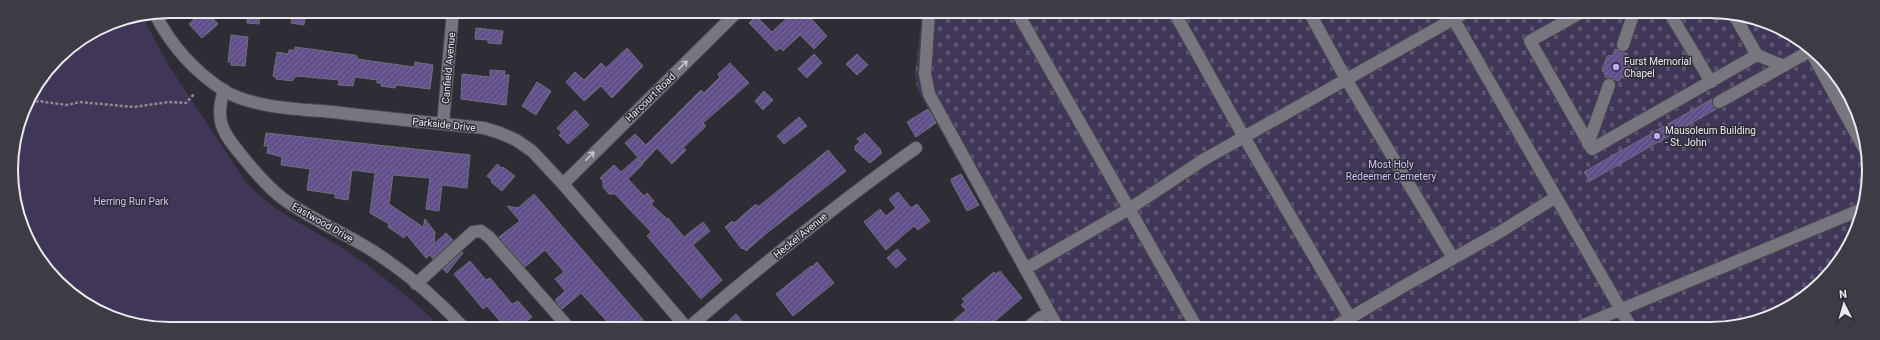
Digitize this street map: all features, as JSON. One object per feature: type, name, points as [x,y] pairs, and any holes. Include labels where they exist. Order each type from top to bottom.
[{"type":"street","name":"Parkside Drive","points":[[158,18],[171,41],[182,55],[224,90],[243,99],[280,106],[484,128],[500,132],[516,140],[532,151],[563,184],[683,322]]},
{"type":"street","name":"Canfield Avenue","points":[[443,124],[452,18]]},
{"type":"street","name":"Harcourt Road","points":[[563,184],[732,18]]},
{"type":"street","points":[[929,18],[925,74],[929,94],[1055,322]]},
{"type":"street","points":[[1019,18],[1194,322]]},
{"type":"street","points":[[1177,18],[1244,137],[1353,322]]},
{"type":"street","points":[[1313,18],[1346,79],[1453,258]]},
{"type":"street","points":[[1026,269],[1129,209],[1203,160],[1346,79],[1446,18]]},
{"type":"street","points":[[1453,18],[1628,322]]},
{"type":"street","points":[[1571,18],[1530,41],[1592,149],[1757,55]]},
{"type":"street","points":[[1623,46],[1632,18]]},
{"type":"street","points":[[1673,18],[1711,82]]},
{"type":"street","points":[[1737,20],[1757,55],[1784,66]]},
{"type":"street","points":[[1719,102],[1807,53]]},
{"type":"street","points":[[1816,62],[1859,139]]},
{"type":"street","points":[[1588,144],[1609,85]]},
{"type":"street","name":"Eastwood Drive","points":[[224,90],[219,106],[219,117],[223,128],[233,145],[259,176],[282,198],[375,252],[416,284],[457,322]]},
{"type":"street","name":"Heckel Avenue","points":[[695,322],[779,251],[862,186],[916,148]]},
{"type":"street","points":[[1355,322],[1404,286],[1500,232],[1556,197]]},
{"type":"street","points":[[1590,322],[1856,211]]},
{"type":"street","points":[[416,284],[473,232],[481,231],[489,237],[564,322]]},
{"type":"street","points":[[1035,322],[1041,317]]},
{"type":"path","points":[[33,104],[38,102],[67,105],[80,102],[134,107],[169,102],[186,103],[194,94]]},
{"type":"path","points":[[37,97],[38,102]]},
{"type":"green space","name":"Most Holy Redeemer Cemetery","points":[[921,18],[1730,19],[1759,26],[1786,38],[1803,49],[1831,77],[1842,94],[1857,131],[1862,160],[1861,190],[1854,219],[1842,246],[1831,263],[1803,291],[1786,302],[1759,314],[1730,321],[1049,322],[918,91],[915,75]]},
{"type":"green space","name":"Herring Run Park","points":[[144,20],[169,66],[246,182],[278,210],[339,246],[379,274],[418,305],[436,322],[160,322],[121,314],[94,302],[77,291],[49,263],[38,246],[23,209],[18,180],[19,150],[26,121],[38,94],[49,77],[77,49],[94,38],[121,26]]},
{"type":"building","points":[[195,18],[212,18],[218,24],[202,38],[189,24]]},
{"type":"building","points":[[247,18],[260,18],[259,24],[247,23]]},
{"type":"building","points":[[291,18],[305,18],[304,25],[291,23]]},
{"type":"building","points":[[754,18],[758,18],[772,32],[787,18],[810,18],[827,36],[814,49],[800,35],[783,51],[780,48],[776,51],[749,23]]},
{"type":"building","points":[[476,28],[503,31],[501,44],[488,43],[488,40],[475,39]]},
{"type":"building","points":[[231,35],[248,37],[245,66],[231,65],[231,62],[228,62]]},
{"type":"building","points":[[295,47],[354,55],[357,56],[357,59],[414,67],[415,62],[433,65],[430,89],[396,85],[395,88],[381,86],[381,83],[377,83],[377,80],[355,77],[353,86],[338,85],[339,80],[296,76],[292,81],[276,79],[276,77],[273,76],[277,52],[288,54],[289,50],[295,50]]},
{"type":"building","points":[[627,48],[643,66],[612,98],[601,86],[584,101],[566,82],[575,72],[584,80],[601,63],[606,68]]},
{"type":"building","name":"Furst Memorial Chapel","points":[[1615,49],[1628,54],[1625,62],[1631,64],[1626,78],[1621,77],[1619,81],[1605,77],[1602,70],[1607,56],[1613,55]]},
{"type":"building","points":[[814,54],[822,63],[807,78],[798,69]]},
{"type":"building","points":[[857,54],[868,65],[857,75],[846,64]]},
{"type":"building","points":[[730,63],[749,83],[703,123],[706,126],[683,148],[686,150],[672,164],[657,148],[643,163],[625,143],[635,134],[646,145],[701,90],[704,93],[720,77],[718,74]]},
{"type":"building","points":[[490,70],[505,71],[504,75],[509,75],[506,105],[461,99],[462,74],[490,77]]},
{"type":"building","points":[[537,82],[551,91],[536,115],[522,106]]},
{"type":"building","points":[[764,91],[773,100],[763,110],[755,101]]},
{"type":"building","name":"Mausoleum Building - St. John","points":[[1712,99],[1712,105],[1716,109],[1590,181],[1584,172]]},
{"type":"building","points":[[928,109],[936,123],[916,137],[907,122]]},
{"type":"building","points":[[575,110],[589,125],[568,144],[559,135],[562,133],[557,128]]},
{"type":"building","points":[[799,117],[807,126],[784,144],[777,136]]},
{"type":"building","points":[[266,133],[470,155],[467,188],[442,185],[439,211],[426,209],[430,178],[393,175],[389,204],[423,227],[425,219],[435,232],[434,244],[446,233],[453,240],[433,259],[430,255],[426,258],[406,234],[404,238],[388,227],[389,224],[370,213],[375,173],[352,170],[348,200],[335,198],[335,194],[307,190],[310,169],[281,165],[282,157],[267,153],[268,146],[264,146]]},
{"type":"building","points":[[865,133],[882,153],[870,163],[855,150],[855,146],[860,142],[857,139]]},
{"type":"building","points":[[828,150],[846,171],[746,251],[743,248],[742,249],[725,227],[732,221],[734,223],[756,204],[758,207]]},
{"type":"building","points":[[637,158],[643,164],[628,179],[644,196],[647,193],[654,201],[651,204],[667,219],[668,218],[684,237],[703,222],[710,231],[693,245],[722,280],[701,299],[647,236],[651,232],[615,194],[609,194],[603,187],[603,181],[600,178],[614,165],[621,172]]},
{"type":"building","points":[[497,164],[515,176],[502,191],[491,182],[492,180],[487,176]]},
{"type":"building","points":[[961,174],[979,205],[967,211],[951,179]]},
{"type":"building","points":[[898,192],[911,208],[917,204],[930,221],[918,230],[914,226],[886,250],[864,222],[880,209],[886,216],[896,208],[889,199]]},
{"type":"building","points":[[534,194],[645,322],[608,322],[581,293],[562,309],[555,300],[565,291],[555,279],[564,272],[545,250],[525,267],[499,237],[520,221],[507,206],[518,208]]},
{"type":"building","points":[[897,249],[906,259],[896,268],[887,258]]},
{"type":"building","points":[[462,252],[463,253],[447,273],[443,269]]},
{"type":"building","points":[[470,261],[486,280],[490,278],[512,304],[518,301],[532,317],[527,321],[528,322],[499,322],[500,321],[487,306],[483,309],[454,274]]},
{"type":"building","points":[[817,262],[834,283],[793,316],[776,294]]},
{"type":"building","points":[[1000,271],[1022,298],[994,322],[952,322],[966,310],[961,305],[965,302],[962,299],[994,272],[996,274]]},
{"type":"building","points":[[736,314],[743,322],[727,322]]},
{"type":"place","name":"Furst Memorial Chapel","points":[[1616,67]]},
{"type":"place","name":"Mausoleum Building - St. John","points":[[1657,136]]}]
